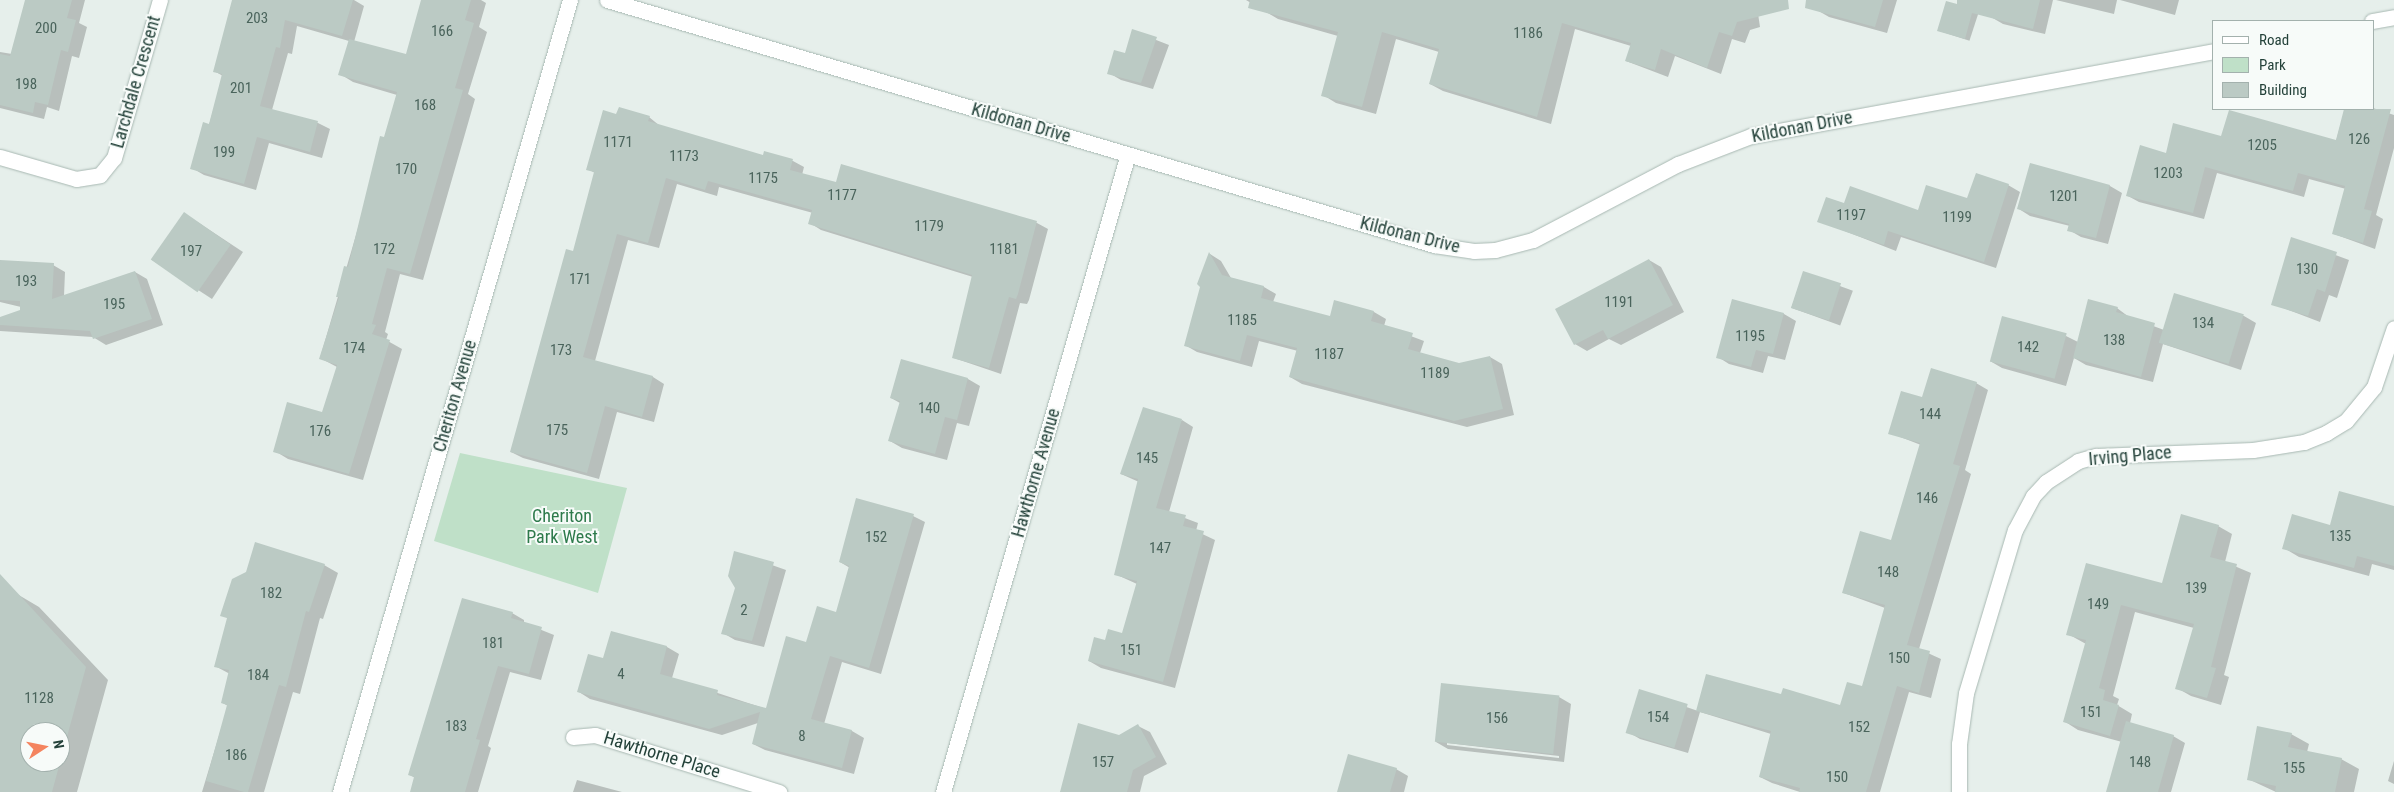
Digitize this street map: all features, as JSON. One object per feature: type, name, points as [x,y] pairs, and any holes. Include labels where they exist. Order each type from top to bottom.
[{"type":"street","name":"Larchdale Crescent","points":[[0,157],[76,179],[100,175],[114,158],[160,0]]},
{"type":"street","name":"Cheriton Avenue","points":[[340,792],[570,0]]},
{"type":"street","name":"Kildonan Drive","points":[[607,0],[1434,245],[1474,251],[1495,250],[1550,232],[1678,164],[1751,136],[2212,51]]},
{"type":"street","points":[[2374,21],[2394,17]]},
{"type":"street","name":"Hawthorne Avenue","points":[[943,792],[1128,154]]},
{"type":"street","name":"Irving Place","points":[[1960,792],[1958,744],[1966,693],[2015,530],[2033,496],[2046,482],[2078,461],[2096,456],[2253,450],[2304,442],[2326,433],[2346,421],[2374,387],[2394,328]]},
{"type":"street","name":"Hawthorne Place","points":[[573,737],[595,734],[779,792]]},
{"type":"green space","name":"Cheriton Park West","points":[[460,453],[627,488],[598,593],[434,541]]},
{"type":"building","points":[[25,0],[72,0],[67,18],[76,20],[68,52],[61,50],[48,105],[35,102],[33,113],[0,105],[0,54],[10,56]]},
{"type":"building","points":[[232,0],[353,0],[342,36],[285,20],[280,48],[276,47],[260,106],[318,121],[310,152],[257,137],[244,184],[190,169],[203,122],[209,124],[222,74],[213,72]]},
{"type":"building","points":[[421,0],[471,0],[465,20],[474,23],[455,88],[463,90],[410,274],[387,268],[372,324],[376,325],[372,334],[390,340],[349,474],[273,452],[287,402],[322,412],[337,365],[319,359],[339,297],[336,297],[344,266],[348,267],[380,136],[384,137],[397,92],[338,75],[349,39],[406,54]]},
{"type":"building","points":[[1250,0],[1788,0],[1789,9],[1737,22],[1732,36],[1719,32],[1707,68],[1661,49],[1655,70],[1625,61],[1631,43],[1562,23],[1537,117],[1429,84],[1439,49],[1382,32],[1362,107],[1321,96],[1338,32],[1248,8]]},
{"type":"building","points":[[1806,0],[1883,0],[1875,27],[1805,8]]},
{"type":"building","points":[[1957,0],[2040,0],[2033,29],[1972,13],[1965,39],[1937,31],[1946,1],[1957,4]]},
{"type":"building","points":[[1132,29],[1157,37],[1141,83],[1107,74],[1114,50],[1125,53]]},
{"type":"building","points":[[619,107],[650,116],[648,121],[763,155],[764,151],[793,159],[790,170],[836,182],[841,164],[1037,221],[1018,294],[1016,299],[1009,297],[989,368],[952,358],[972,275],[808,224],[812,210],[708,181],[705,190],[666,178],[648,243],[617,234],[583,357],[653,376],[642,417],[605,406],[587,473],[510,452],[566,249],[573,251],[594,172],[586,170],[603,110],[616,114]]},
{"type":"building","points":[[2391,109],[2364,209],[2372,211],[2363,243],[2332,234],[2345,186],[2298,173],[2293,191],[2205,167],[2193,213],[2126,196],[2140,145],[2166,153],[2173,123],[2221,136],[2229,110],[2336,140],[2344,110]]},
{"type":"building","points":[[2030,163],[2110,185],[2096,238],[2067,231],[2069,224],[2017,209]]},
{"type":"building","points":[[1976,173],[2009,184],[1984,262],[1888,231],[1884,245],[1817,222],[1826,197],[1844,203],[1850,186],[1918,210],[1926,185],[1967,198]]},
{"type":"building","points":[[184,212],[231,245],[197,292],[151,260]]},
{"type":"building","points":[[2291,237],[2337,252],[2325,292],[2317,289],[2308,316],[2271,305]]},
{"type":"building","points":[[1209,252],[1222,275],[1264,286],[1261,298],[1330,316],[1334,300],[1374,311],[1371,321],[1413,333],[1408,349],[1459,363],[1490,356],[1503,409],[1454,421],[1289,377],[1297,348],[1247,335],[1240,361],[1184,346],[1200,287],[1197,284]]},
{"type":"building","points":[[1649,259],[1673,305],[1608,339],[1603,330],[1574,345],[1555,309]]},
{"type":"building","points":[[0,260],[54,263],[52,299],[135,271],[152,319],[93,339],[90,331],[0,325],[0,317],[20,310],[20,301],[0,300]]},
{"type":"building","points":[[1803,271],[1841,283],[1829,320],[1791,308]]},
{"type":"building","points":[[2174,293],[2244,314],[2229,364],[2159,343]]},
{"type":"building","points":[[1732,299],[1784,313],[1773,354],[1756,350],[1751,367],[1716,358]]},
{"type":"building","points":[[2088,299],[2118,307],[2116,312],[2155,323],[2141,377],[2073,358]]},
{"type":"building","points":[[2002,316],[2067,333],[2055,379],[1990,361]]},
{"type":"building","points":[[901,359],[968,378],[957,420],[945,417],[935,454],[888,441],[900,401],[890,398]]},
{"type":"building","points":[[1931,368],[1977,382],[1953,464],[1960,466],[1907,645],[1930,651],[1919,693],[1897,686],[1866,792],[1799,792],[1800,788],[1759,777],[1771,731],[1696,711],[1706,674],[1781,694],[1783,688],[1840,705],[1847,682],[1862,686],[1885,605],[1842,593],[1860,531],[1891,540],[1920,443],[1888,434],[1901,391],[1922,397]]},
{"type":"building","points":[[1143,407],[1182,419],[1156,508],[1186,515],[1183,526],[1204,531],[1163,682],[1088,661],[1094,637],[1105,640],[1108,629],[1122,633],[1137,581],[1114,575],[1138,479],[1120,474]]},
{"type":"building","points":[[2339,491],[2394,506],[2394,566],[2357,556],[2354,568],[2282,549],[2292,514],[2330,525]]},
{"type":"building","points":[[856,498],[914,514],[869,668],[830,656],[811,719],[852,730],[842,768],[752,744],[760,712],[709,729],[577,692],[588,654],[603,658],[611,631],[667,646],[660,674],[718,690],[717,695],[766,708],[786,636],[806,642],[817,606],[836,612],[849,566],[839,562]]},
{"type":"building","points":[[2181,514],[2219,525],[2210,557],[2237,564],[2211,667],[2216,668],[2207,698],[2175,689],[2194,624],[2121,605],[2099,688],[2105,690],[2103,700],[2119,705],[2110,736],[2063,722],[2086,640],[2066,635],[2086,563],[2162,583]]},
{"type":"building","points":[[255,542],[325,564],[309,612],[306,611],[286,687],[279,685],[248,792],[244,792],[206,781],[227,705],[221,703],[229,670],[214,667],[227,618],[220,616],[232,579],[246,572]]},
{"type":"building","points":[[734,551],[774,562],[752,641],[721,634],[735,588],[728,576]]},
{"type":"building","points":[[0,574],[86,667],[70,726],[70,722],[20,722],[20,772],[57,772],[52,792],[0,792]]},
{"type":"building","points":[[462,598],[513,612],[511,618],[542,627],[529,674],[498,666],[476,739],[480,740],[465,792],[410,792],[414,777],[408,775]]},
{"type":"building","points":[[1441,683],[1559,695],[1553,754],[1435,742]]},
{"type":"building","points":[[1639,689],[1688,704],[1674,748],[1626,733]]},
{"type":"building","points":[[2126,721],[2174,735],[2158,792],[2106,792]]},
{"type":"building","points":[[1078,723],[1119,735],[1138,724],[1156,757],[1133,770],[1127,792],[1060,792]]},
{"type":"building","points":[[2257,726],[2292,733],[2288,747],[2342,758],[2335,792],[2275,792],[2276,786],[2247,780]]},
{"type":"building","points":[[1348,754],[1397,768],[1390,792],[1337,792]]}]
